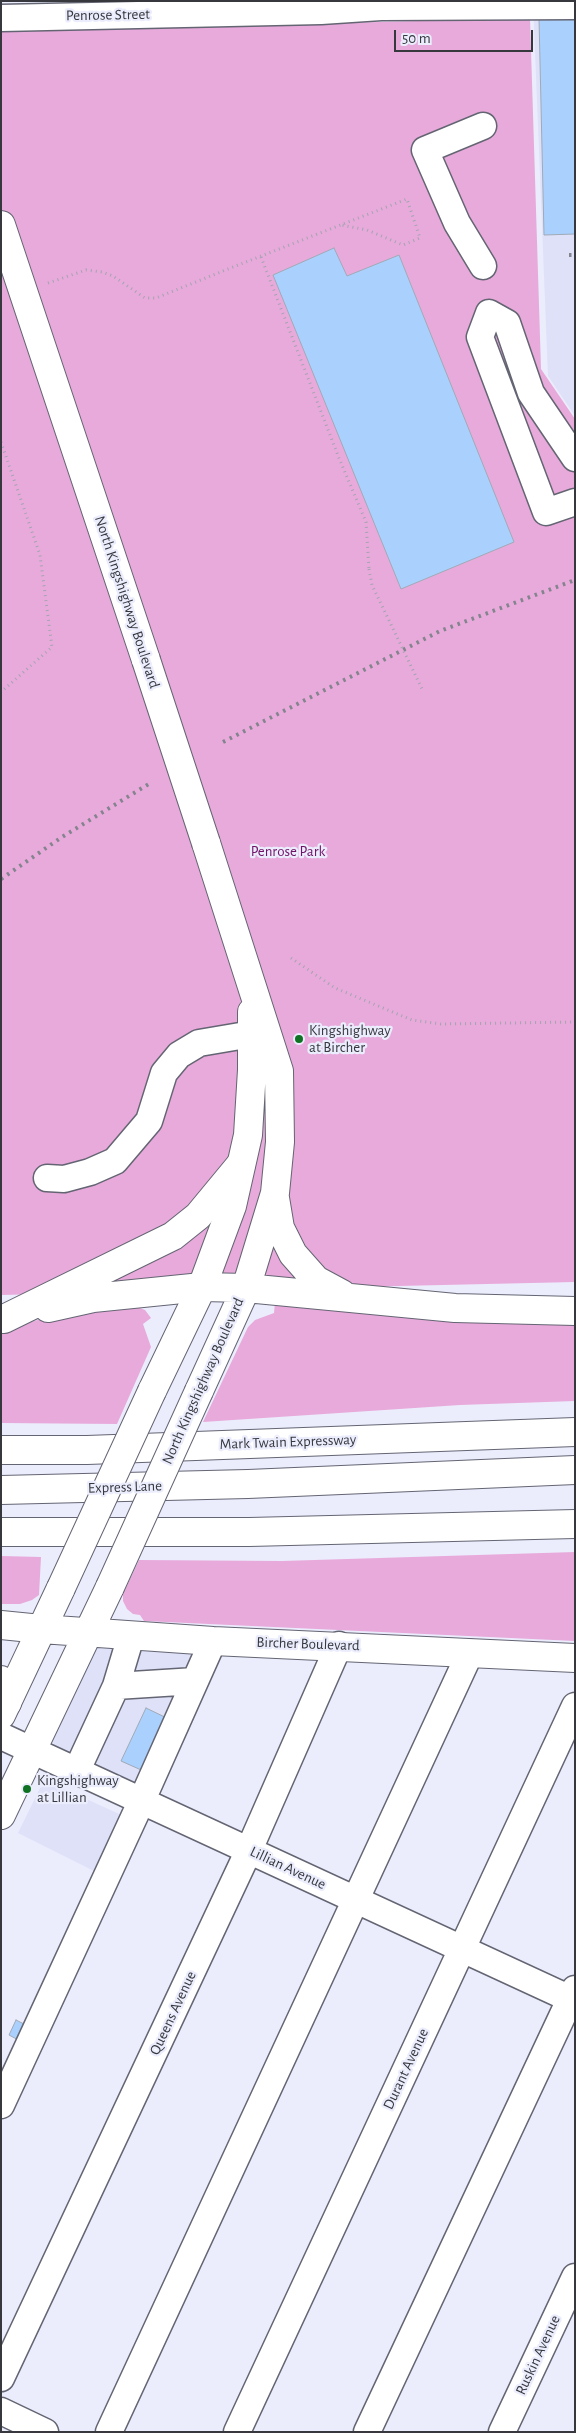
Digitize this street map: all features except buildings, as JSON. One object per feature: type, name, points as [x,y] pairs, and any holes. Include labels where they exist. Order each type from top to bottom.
[{"type":"main road","name":"North Kingshighway Boulevard","points":[[1,225],[146,660],[279,1070],[280,1142],[275,1193],[246,1288],[89,1633],[1,1815]]},
{"type":"main road","name":"North Kingshighway Boulevard","points":[[3,1699],[41,1630],[202,1287],[232,1206],[248,1134],[252,1070],[251,981]]},
{"type":"main road","points":[[3,1320],[173,1236],[198,1216],[241,1164]]},
{"type":"main road","points":[[275,1193],[280,1228],[294,1254],[316,1280],[348,1298]]},
{"type":"main road","points":[[3,1320],[93,1298],[202,1287],[246,1288],[455,1308],[575,1311]]},
{"type":"main road","name":"Mark Twain Expressway","points":[[1,1450],[87,1450],[575,1432]]},
{"type":"main road","name":"Express Lane","points":[[1,1490],[248,1484],[575,1470]]},
{"type":"main road","points":[[1,1532],[249,1532],[575,1524]]},
{"type":"main road","name":"Bircher Boulevard","points":[[1,1625],[41,1630],[213,1641],[339,1645],[575,1658]]},
{"type":"street","name":"Penrose Street","points":[[1,18],[321,11],[381,4],[575,6]]},
{"type":"street","points":[[483,126],[425,150],[457,223],[484,266]]},
{"type":"street","points":[[575,458],[532,393],[507,323],[489,313],[480,337],[546,512],[575,502]]},
{"type":"street","points":[[47,1178],[73,1176],[90,1172],[114,1161],[149,1121],[164,1073],[178,1055],[199,1043],[252,1034]]},
{"type":"street","points":[[76,1770],[116,1686],[131,1636]]},
{"type":"street","points":[[1,2105],[213,1641]]},
{"type":"street","name":"Queens Avenue","points":[[1,2378],[249,1850],[339,1645]]},
{"type":"street","points":[[108,2432],[357,1900],[470,1653]]},
{"type":"street","points":[[116,1686],[195,1681]]},
{"type":"street","name":"Durant Avenue","points":[[237,2432],[575,1706]]},
{"type":"street","name":"Lillian Avenue","points":[[1,1736],[462,1948],[573,1996]]},
{"type":"street","points":[[367,2432],[573,1996]]},
{"type":"street","name":"Ruskin Avenue","points":[[502,2432],[575,2277]]},
{"type":"street","points":[[1,2411],[44,2432]]},
{"type":"path","points":[[48,283],[86,270],[102,272],[113,276],[145,298],[156,298],[261,256],[407,199],[420,238],[403,245],[367,230],[341,225]]},
{"type":"path","points":[[261,256],[339,458],[366,522],[369,569],[372,584],[422,690]]},
{"type":"path","points":[[1,442],[40,555],[52,647],[1,692]]},
{"type":"path","points":[[291,958],[335,988],[412,1020],[441,1024],[575,1022]]},
{"type":"shaded area","points":[[533,1],[575,1],[575,416],[548,376]]},
{"type":"shaded area","points":[[103,1647],[202,1651],[140,1785],[54,1745],[51,1735],[95,1649]]},
{"type":"shaded area","points":[[51,1783],[128,1818],[100,1874],[18,1833],[40,1788]]},
{"type":"green space","name":"Penrose Park","points":[[530,18],[541,369],[575,419],[575,1282],[1,1295],[1,32]]},
{"type":"green space","points":[[275,1302],[575,1319],[575,1401],[460,1405],[203,1422],[248,1327],[255,1320],[274,1313]]},
{"type":"green space","points":[[135,1306],[145,1310],[151,1318],[143,1324],[151,1347],[117,1424],[1,1423],[1,1331],[44,1318]]},
{"type":"green space","points":[[575,1552],[575,1641],[144,1621],[140,1615],[133,1614],[127,1609],[123,1601],[123,1594],[139,1560],[282,1561]]},
{"type":"green space","points":[[1,1556],[41,1557],[39,1595],[32,1600],[20,1604],[1,1604]]},
{"type":"railway","points":[[569,255],[575,255]]},
{"type":"railway","points":[[223,742],[440,631],[575,580]]},
{"type":"railway","points":[[1,879],[62,837],[152,782]]},
{"type":"place","name":"Kingshighway at Bircher","points":[[299,1039]]},
{"type":"place","name":"Kingshighway at Lillian","points":[[27,1789]]}]
